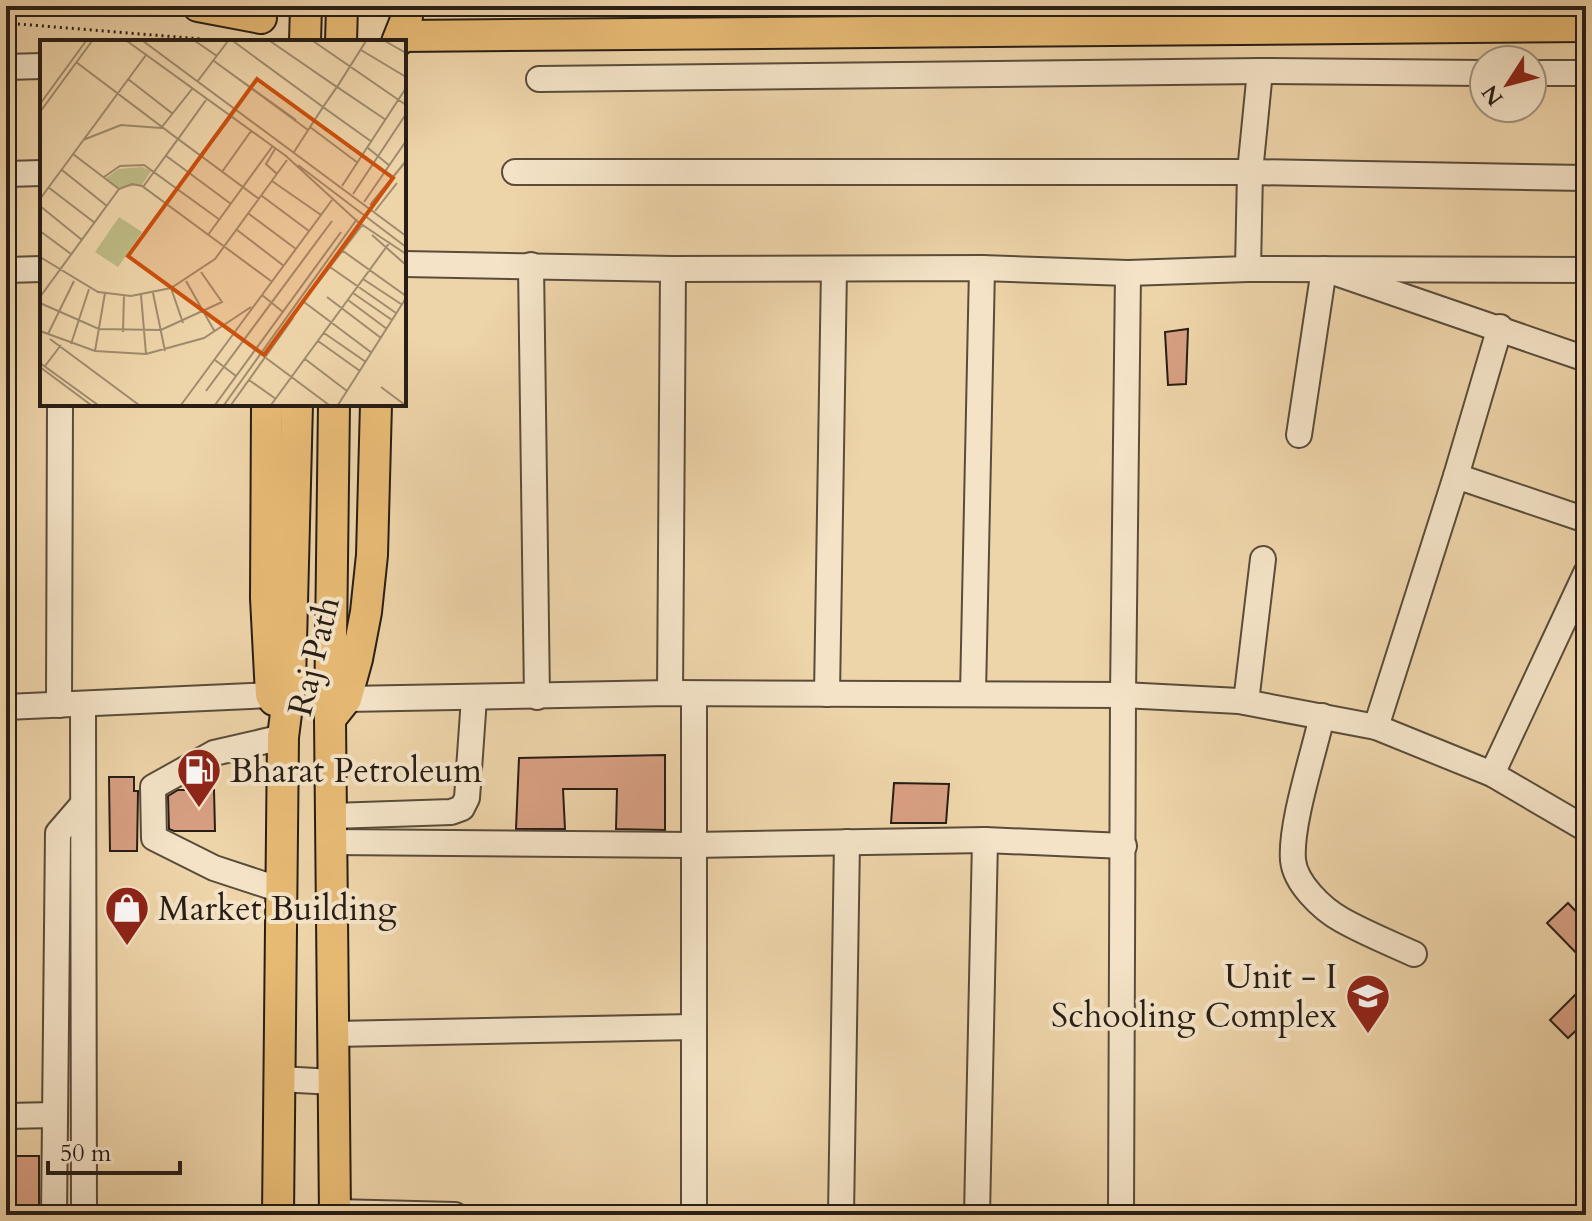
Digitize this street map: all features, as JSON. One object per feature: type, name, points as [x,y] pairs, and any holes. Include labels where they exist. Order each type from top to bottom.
[{"type":"main road","points":[[198,6],[263,22]]},
{"type":"main road","points":[[305,40],[306,6]]},
{"type":"main road","points":[[341,40],[342,6]]},
{"type":"main road","points":[[407,6],[399,39],[589,34],[1586,26]]},
{"type":"main road","name":"Raj Path","points":[[267,406],[266,598],[271,695],[284,730],[278,1215]]},
{"type":"main road","points":[[284,730],[290,682],[297,406]]},
{"type":"main road","points":[[334,406],[338,709]]},
{"type":"main road","name":"Raj Path","points":[[335,1214],[332,829],[338,709],[357,659],[372,555],[376,406]]},
{"type":"street","points":[[589,34],[589,77]]},
{"type":"street","points":[[6,67],[40,66]]},
{"type":"street","points":[[1248,269],[1250,172],[1260,71]]},
{"type":"street","points":[[539,79],[1260,71],[1468,73]]},
{"type":"street","points":[[1548,73],[1586,73]]},
{"type":"street","points":[[515,172],[1250,172],[1586,178]]},
{"type":"street","points":[[6,174],[40,173]]},
{"type":"street","points":[[406,264],[673,269],[982,268],[1128,273],[1248,269],[1586,270]]},
{"type":"street","points":[[531,265],[537,697]]},
{"type":"street","points":[[973,694],[982,268]]},
{"type":"street","points":[[6,270],[40,269]]},
{"type":"street","points":[[670,693],[673,269]]},
{"type":"street","points":[[827,694],[834,269]]},
{"type":"street","points":[[1324,269],[1586,359]]},
{"type":"street","points":[[1299,435],[1324,269]]},
{"type":"street","points":[[1121,1215],[1128,273]]},
{"type":"street","points":[[1376,727],[1500,327]]},
{"type":"street","points":[[60,406],[71,704],[83,804],[84,1215]]},
{"type":"street","points":[[1456,476],[1586,520]]},
{"type":"street","points":[[1246,702],[1263,559]]},
{"type":"street","points":[[1492,774],[1586,573]]},
{"type":"street","points":[[338,709],[474,698],[670,693],[1123,695],[1246,702],[1376,727],[1492,774],[1586,829]]},
{"type":"street","points":[[694,694],[694,1215]]},
{"type":"street","points":[[6,707],[271,695]]},
{"type":"street","points":[[332,829],[462,808],[467,798],[474,698]]},
{"type":"street","points":[[1322,716],[1295,832],[1293,862],[1316,900],[1340,919],[1414,954]]},
{"type":"street","points":[[281,890],[214,868],[154,838],[153,787],[214,753],[284,730]]},
{"type":"street","points":[[54,1215],[58,833],[83,804]]},
{"type":"street","points":[[332,829],[693,845],[985,840],[1124,846]]},
{"type":"street","points":[[977,1215],[985,840]]},
{"type":"street","points":[[841,1215],[847,842]]},
{"type":"street","points":[[334,1034],[694,1027]]},
{"type":"street","points":[[279,1079],[334,1082]]},
{"type":"street","points":[[6,1116],[55,1115]]},
{"type":"street","points":[[335,1214],[455,1215]]},
{"type":"path","points":[[6,23],[202,39]]},
{"type":"building","points":[[1188,329],[1186,384],[1168,385],[1165,332]]},
{"type":"building","points":[[665,755],[665,830],[616,829],[617,789],[563,789],[565,829],[516,829],[519,758]]},
{"type":"building","points":[[109,777],[134,777],[134,791],[138,791],[137,851],[110,851]]},
{"type":"building","points":[[894,783],[949,784],[946,823],[891,823]]},
{"type":"building","points":[[178,790],[214,790],[215,831],[169,829],[168,796]]},
{"type":"building","points":[[1568,903],[1586,922],[1586,963],[1547,923]]},
{"type":"building","points":[[1586,984],[1586,1021],[1568,1038],[1550,1020]]},
{"type":"building","points":[[6,1156],[39,1156],[39,1215],[6,1215]]},
{"type":"place","name":"Bharat Petroleum","points":[[199,809]]},
{"type":"place","name":"Market Building","points":[[127,947]]},
{"type":"place","name":"Unit - I Schooling Complex","points":[[1368,1035]]}]
